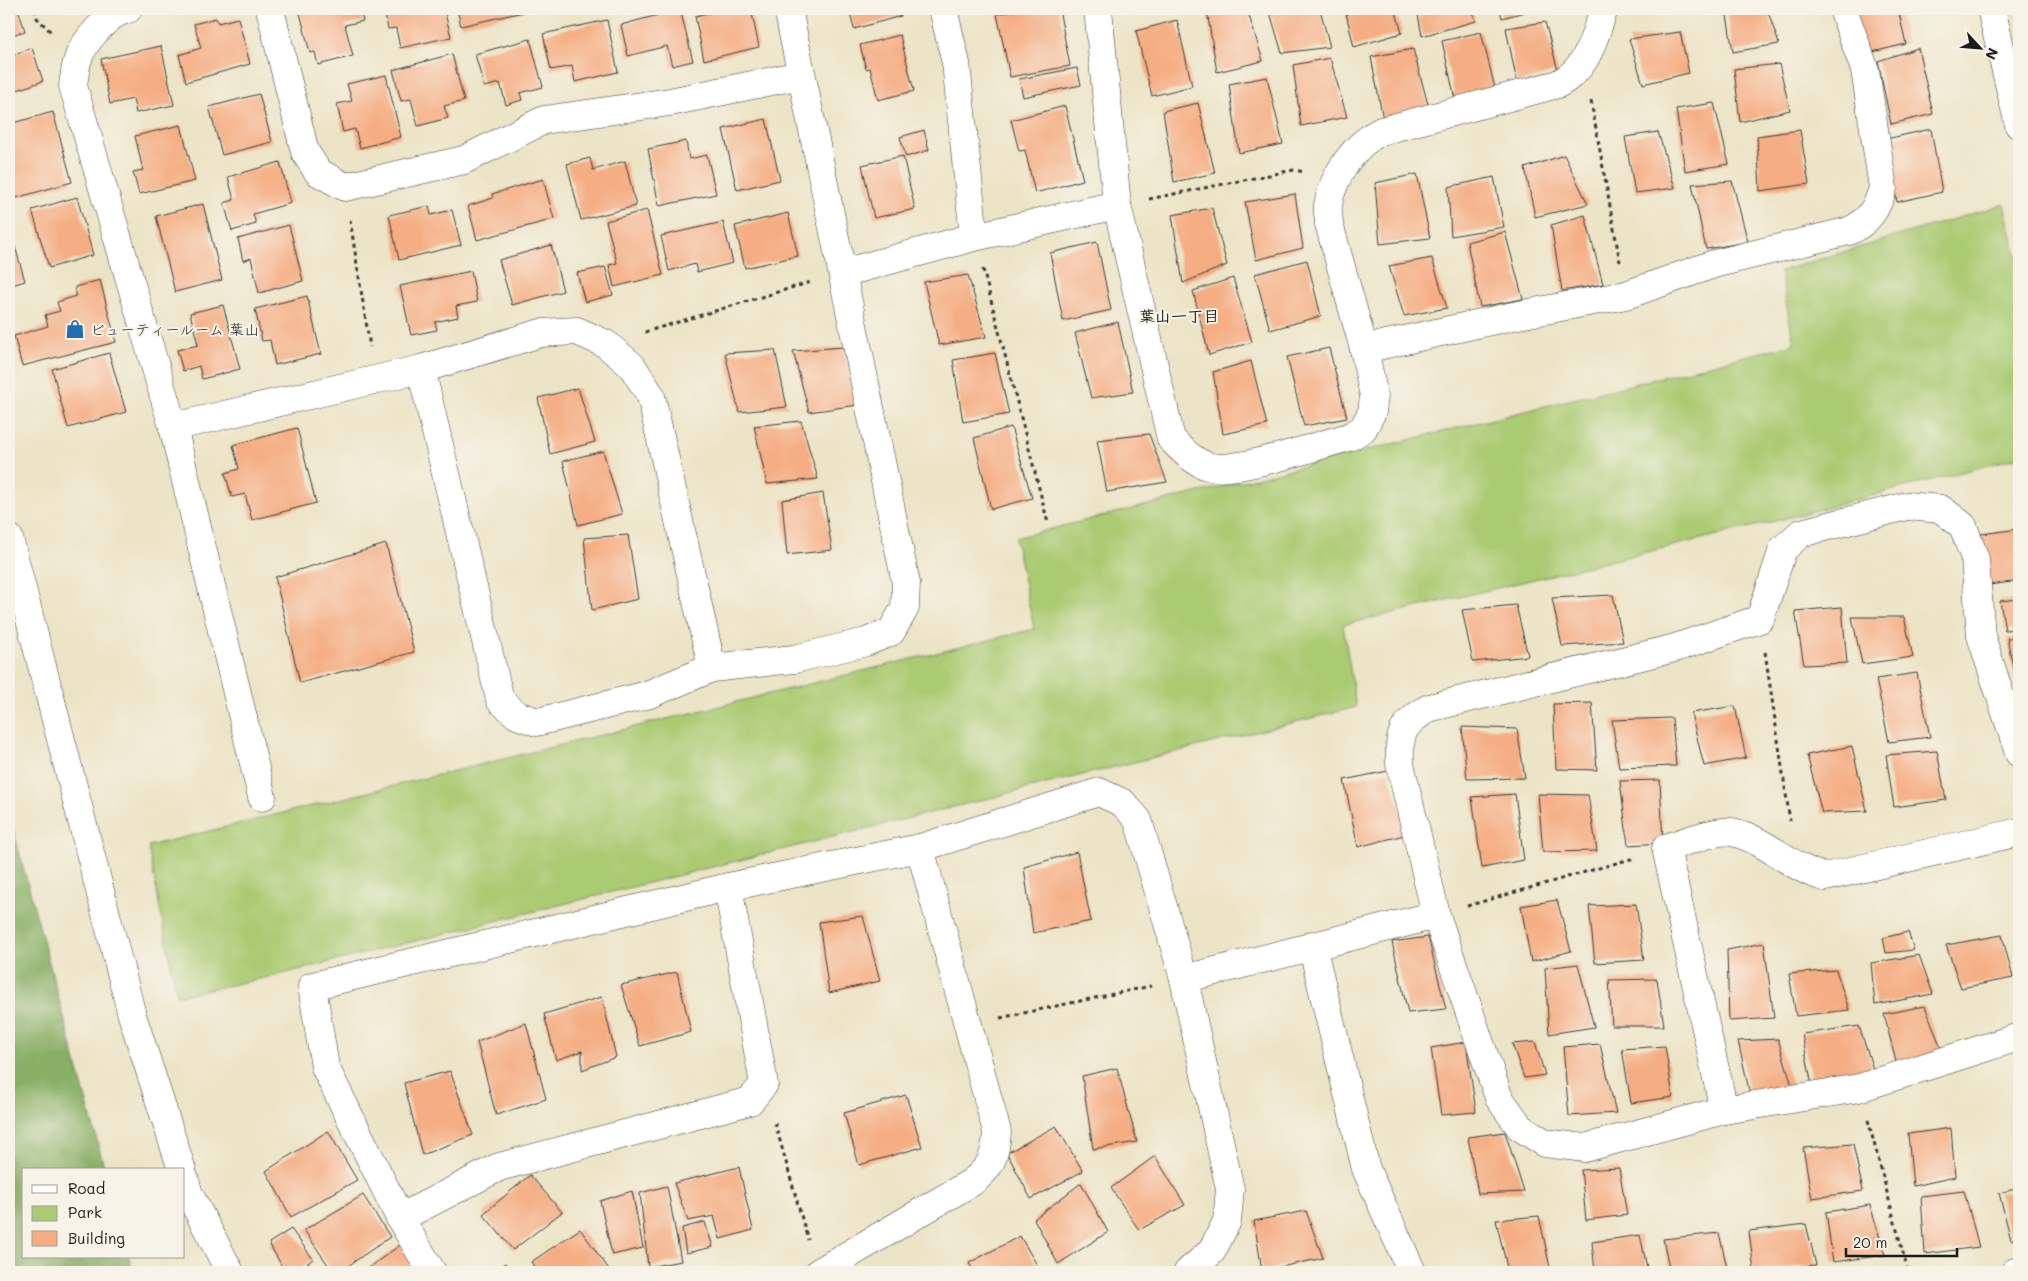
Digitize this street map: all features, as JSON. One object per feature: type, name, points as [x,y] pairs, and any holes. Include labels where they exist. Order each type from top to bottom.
[{"type":"street","points":[[128,9],[118,11],[96,30],[77,60],[73,86],[173,427],[262,797]]},
{"type":"street","points":[[270,9],[305,152],[318,172],[346,187],[464,160],[544,120],[670,102],[801,75]]},
{"type":"street","points":[[421,369],[500,700],[517,715],[537,722],[646,695],[712,668],[794,659],[866,642],[891,632],[905,608],[906,582],[788,9]]},
{"type":"street","points":[[943,9],[956,63],[974,237]]},
{"type":"street","points":[[1098,9],[1117,205],[1171,439],[1189,457],[1211,467],[1232,468],[1349,438],[1363,429],[1372,412],[1374,396],[1364,349],[1329,224],[1328,205],[1337,178],[1355,150],[1367,138],[1390,129],[1558,84],[1572,77],[1584,63],[1604,9]]},
{"type":"street","points":[[1364,349],[1513,316],[1626,295],[1714,264],[1849,231],[1859,226],[1870,217],[1883,188],[1866,70],[1843,9]]},
{"type":"street","points":[[1991,9],[2019,125]]},
{"type":"street","points":[[843,273],[974,237],[1117,205]]},
{"type":"street","points":[[173,427],[421,369],[541,333],[577,331],[606,344],[632,366],[652,396],[712,668]]},
{"type":"street","points":[[2019,753],[1981,636],[1975,559],[1963,526],[1941,508],[1908,506],[1801,533],[1783,549],[1760,619],[1675,648],[1429,708],[1410,719],[1400,739],[1400,764],[1436,915],[1499,1098],[1520,1127],[1546,1143],[1585,1148],[1724,1110],[1859,1088],[2019,1038]]},
{"type":"street","points":[[9,538],[132,1016],[181,1168]]},
{"type":"street","points":[[432,1272],[400,1218],[325,1068],[312,986],[728,887],[920,848],[1099,792],[1123,802],[1138,820],[1184,979],[1230,1189],[1227,1220],[1212,1251],[1188,1272]]},
{"type":"street","points":[[1724,1110],[1666,848],[1698,838],[1731,832],[1753,840],[1809,874],[1825,877],[2019,832]]},
{"type":"street","points":[[819,1272],[986,1171],[995,1152],[997,1132],[920,848]]},
{"type":"street","points":[[400,1218],[499,1167],[750,1101],[764,1084],[728,887]]},
{"type":"street","points":[[1184,979],[1436,915]]},
{"type":"street","points":[[1312,945],[1366,1169],[1412,1272]]},
{"type":"street","points":[[185,1180],[189,1194],[230,1272]]},
{"type":"street","points":[[2015,1272],[2019,1271]]},
{"type":"path","points":[[1584,63],[1626,295]]},
{"type":"path","points":[[1117,205],[1294,170],[1337,178]]},
{"type":"path","points":[[346,187],[375,379]]},
{"type":"path","points":[[974,237],[1048,523]]},
{"type":"path","points":[[606,344],[843,273]]},
{"type":"path","points":[[1760,619],[1796,866]]},
{"type":"path","points":[[1436,915],[1666,848]]},
{"type":"path","points":[[968,1025],[1184,979]]},
{"type":"path","points":[[764,1084],[809,1244]]},
{"type":"path","points":[[1859,1088],[1908,1272]]},
{"type":"green space","points":[[2004,204],[2019,266],[2019,457],[1772,522],[1343,625],[1356,707],[274,976],[177,996],[148,846],[1034,629],[1015,538],[1794,344],[1780,271]]},
{"type":"green space","points":[[9,814],[104,1168],[22,1168],[22,1258],[129,1258],[133,1272],[9,1272]]},
{"type":"building","points":[[9,9],[13,11],[18,9],[25,31],[9,36]]},
{"type":"building","points":[[299,9],[360,9],[363,21],[345,25],[353,56],[318,65],[315,52],[310,53]]},
{"type":"building","points":[[384,9],[444,9],[451,37],[400,48],[396,28],[388,29]]},
{"type":"building","points":[[457,9],[522,9],[523,12],[461,26]]},
{"type":"building","points":[[657,9],[680,9],[693,61],[672,66],[667,46],[628,56],[621,25],[658,15]]},
{"type":"building","points":[[727,9],[751,9],[759,47],[704,60],[695,16]]},
{"type":"building","points":[[849,9],[899,9],[901,16],[854,29]]},
{"type":"building","points":[[1024,9],[1059,9],[1070,66],[1010,77],[997,14]]},
{"type":"building","points":[[1247,9],[1263,61],[1217,72],[1207,11]]},
{"type":"building","points":[[1269,9],[1320,9],[1330,47],[1282,53]]},
{"type":"building","points":[[1345,9],[1395,9],[1402,33],[1354,47]]},
{"type":"building","points":[[1417,9],[1472,9],[1476,21],[1422,36]]},
{"type":"building","points":[[1500,9],[1536,9],[1502,18]]},
{"type":"building","points":[[1726,9],[1767,9],[1779,44],[1733,52]]},
{"type":"building","points":[[1856,9],[1898,9],[1906,44],[1864,54]]},
{"type":"building","points":[[216,18],[218,23],[238,18],[250,64],[186,82],[179,55],[201,48],[194,24]]},
{"type":"building","points":[[607,20],[618,72],[575,82],[572,66],[551,70],[543,34]]},
{"type":"building","points":[[1177,20],[1192,86],[1152,96],[1136,31]]},
{"type":"building","points":[[1545,22],[1558,71],[1517,83],[1506,28]]},
{"type":"building","points":[[1481,32],[1495,88],[1455,99],[1442,41]]},
{"type":"building","points":[[1680,32],[1689,73],[1643,84],[1629,39]]},
{"type":"building","points":[[900,35],[914,91],[878,100],[870,68],[866,69],[860,45]]},
{"type":"building","points":[[530,39],[543,87],[520,93],[522,100],[506,105],[500,83],[484,87],[475,54]]},
{"type":"building","points":[[161,46],[174,105],[136,113],[133,99],[110,104],[101,59]]},
{"type":"building","points":[[32,48],[43,81],[17,90],[9,66],[9,56]]},
{"type":"building","points":[[1918,48],[1933,114],[1891,124],[1878,61]]},
{"type":"building","points":[[1413,49],[1429,108],[1383,119],[1371,57]]},
{"type":"building","points":[[452,54],[464,101],[444,106],[448,118],[418,126],[411,99],[401,101],[393,70]]},
{"type":"building","points":[[1330,58],[1347,117],[1301,126],[1293,65]]},
{"type":"building","points":[[1779,64],[1790,110],[1740,122],[1734,69]]},
{"type":"building","points":[[1077,68],[1081,85],[1023,97],[1019,79]]},
{"type":"building","points":[[386,75],[401,137],[360,148],[355,129],[343,132],[337,104],[352,101],[347,84]]},
{"type":"building","points":[[1267,77],[1283,144],[1239,153],[1229,84]]},
{"type":"building","points":[[259,94],[272,142],[222,155],[209,107]]},
{"type":"building","points":[[1198,103],[1215,173],[1174,182],[1163,111]]},
{"type":"building","points":[[1714,103],[1729,164],[1685,171],[1676,109]]},
{"type":"building","points":[[1065,106],[1083,180],[1035,193],[1025,150],[1019,151],[1011,120]]},
{"type":"building","points":[[53,112],[72,182],[16,198],[9,170],[9,124]]},
{"type":"building","points":[[766,119],[780,180],[737,190],[723,129]]},
{"type":"building","points":[[181,125],[195,181],[139,194],[133,172],[143,170],[135,136]]},
{"type":"building","points":[[1931,129],[1942,192],[1897,202],[1886,139]]},
{"type":"building","points":[[924,130],[929,150],[906,157],[900,137]]},
{"type":"building","points":[[1800,130],[1809,184],[1760,191],[1757,136]]},
{"type":"building","points":[[1658,132],[1675,188],[1635,193],[1625,137]]},
{"type":"building","points":[[686,141],[689,159],[707,155],[716,194],[659,206],[648,149]]},
{"type":"building","points":[[1564,155],[1588,204],[1535,217],[1525,168]]},
{"type":"building","points":[[903,156],[915,209],[874,218],[862,165]]},
{"type":"building","points":[[590,158],[593,170],[625,161],[636,206],[581,220],[567,164]]},
{"type":"building","points":[[280,162],[291,203],[253,214],[256,224],[232,231],[224,203],[234,200],[228,177]]},
{"type":"building","points":[[1417,174],[1430,238],[1380,244],[1375,183]]},
{"type":"building","points":[[1494,177],[1504,227],[1451,236],[1448,187]]},
{"type":"building","points":[[543,179],[554,219],[477,240],[468,206],[493,198],[492,194]]},
{"type":"building","points":[[1732,181],[1748,242],[1706,249],[1692,184]]},
{"type":"building","points":[[1295,194],[1303,248],[1256,260],[1245,202]]},
{"type":"building","points":[[77,197],[93,255],[49,268],[32,210]]},
{"type":"building","points":[[203,204],[222,280],[175,292],[156,216]]},
{"type":"building","points":[[429,206],[431,215],[452,210],[461,245],[399,260],[389,215]]},
{"type":"building","points":[[1212,208],[1227,265],[1183,283],[1172,215]]},
{"type":"building","points":[[647,210],[663,275],[614,287],[609,265],[617,263],[606,221]]},
{"type":"building","points":[[788,213],[798,256],[745,268],[735,226]]},
{"type":"building","points":[[1585,215],[1603,284],[1562,291],[1551,225]]},
{"type":"building","points":[[723,222],[733,263],[697,272],[695,264],[669,271],[661,236]]},
{"type":"building","points":[[289,225],[303,281],[259,293],[251,258],[243,261],[238,239]]},
{"type":"building","points":[[1505,232],[1523,299],[1480,307],[1467,242]]},
{"type":"building","points":[[1097,242],[1111,310],[1063,321],[1050,253]]},
{"type":"building","points":[[14,243],[25,281],[9,286],[9,245]]},
{"type":"building","points":[[551,245],[563,291],[512,305],[499,260]]},
{"type":"building","points":[[1432,258],[1447,308],[1404,316],[1389,266]]},
{"type":"building","points":[[1307,260],[1321,316],[1270,330],[1255,274]]},
{"type":"building","points":[[605,267],[613,295],[585,302],[577,273]]},
{"type":"building","points":[[471,271],[477,302],[456,306],[458,317],[435,322],[437,330],[411,335],[400,286]]},
{"type":"building","points":[[968,275],[986,337],[939,345],[924,282]]},
{"type":"building","points":[[1233,278],[1252,342],[1209,355],[1193,291]]},
{"type":"building","points":[[100,280],[116,342],[22,366],[14,336],[48,326],[45,315],[60,311],[57,302],[76,296],[75,287]]},
{"type":"building","points":[[307,296],[321,354],[275,365],[270,340],[262,341],[255,309]]},
{"type":"building","points":[[223,305],[240,369],[202,379],[199,366],[183,371],[177,350],[198,345],[190,313]]},
{"type":"building","points":[[1118,322],[1133,392],[1091,398],[1075,333]]},
{"type":"building","points":[[843,347],[858,405],[809,412],[793,351]]},
{"type":"building","points":[[1329,348],[1347,418],[1304,426],[1287,357]]},
{"type":"building","points":[[775,350],[787,407],[739,412],[725,353]]},
{"type":"building","points":[[109,353],[126,412],[68,428],[52,369]]},
{"type":"building","points":[[995,353],[1009,414],[963,422],[953,360]]},
{"type":"building","points":[[1251,361],[1267,425],[1223,434],[1213,372]]},
{"type":"building","points":[[578,388],[595,442],[550,454],[538,398]]},
{"type":"building","points":[[801,421],[818,479],[767,484],[754,426]]},
{"type":"building","points":[[1011,427],[1032,498],[991,509],[974,438]]},
{"type":"building","points":[[297,428],[316,503],[252,520],[245,494],[232,497],[225,473],[239,469],[233,445]]},
{"type":"building","points":[[1149,434],[1167,482],[1107,492],[1097,440]]},
{"type":"building","points":[[603,451],[622,514],[578,525],[563,461]]},
{"type":"building","points":[[823,493],[832,550],[787,555],[782,500]]},
{"type":"building","points":[[2019,529],[2019,581],[1989,585],[1981,534]]},
{"type":"building","points":[[628,535],[638,599],[592,610],[584,538]]},
{"type":"building","points":[[386,544],[414,652],[300,683],[275,577]]},
{"type":"building","points":[[1613,595],[1623,642],[1562,646],[1552,598]]},
{"type":"building","points":[[2019,599],[2019,629],[2005,630],[2000,601]]},
{"type":"building","points":[[1516,605],[1528,656],[1473,662],[1462,610]]},
{"type":"building","points":[[1842,607],[1847,663],[1804,665],[1795,611]]},
{"type":"building","points":[[1852,617],[1904,617],[1913,657],[1862,664]]},
{"type":"building","points":[[2019,637],[2019,691],[2018,691],[2007,638]]},
{"type":"building","points":[[1917,673],[1930,737],[1889,742],[1876,679]]},
{"type":"building","points":[[1592,703],[1597,770],[1556,769],[1553,704]]},
{"type":"building","points":[[1735,706],[1746,758],[1704,766],[1691,713]]},
{"type":"building","points":[[1672,718],[1676,766],[1619,768],[1612,720]]},
{"type":"building","points":[[1462,727],[1517,729],[1525,778],[1467,779]]},
{"type":"building","points":[[1852,746],[1867,811],[1822,813],[1807,755]]},
{"type":"building","points":[[1937,751],[1946,800],[1894,807],[1886,755]]},
{"type":"building","points":[[1388,771],[1408,834],[1358,847],[1344,780]]},
{"type":"building","points":[[1660,780],[1663,843],[1628,845],[1620,781]]},
{"type":"building","points":[[1515,794],[1524,860],[1482,868],[1472,797]]},
{"type":"building","points":[[1538,794],[1588,795],[1597,851],[1543,852]]},
{"type":"building","points":[[1077,852],[1091,921],[1033,933],[1024,867]]},
{"type":"building","points":[[1557,900],[1571,951],[1531,962],[1521,906]]},
{"type":"building","points":[[1636,904],[1644,960],[1595,963],[1589,906]]},
{"type":"building","points":[[863,916],[880,981],[829,993],[819,922]]},
{"type":"building","points":[[1908,932],[1914,950],[1886,953],[1883,938]]},
{"type":"building","points":[[2002,935],[2013,978],[1961,988],[1946,945]]},
{"type":"building","points":[[1428,937],[1446,1009],[1408,1013],[1392,942]]},
{"type":"building","points":[[1764,943],[1774,1018],[1729,1021],[1727,950]]},
{"type":"building","points":[[1919,955],[1933,994],[1875,1005],[1871,963]]},
{"type":"building","points":[[1578,964],[1594,1027],[1549,1034],[1545,968]]},
{"type":"building","points":[[1836,970],[1849,1010],[1796,1016],[1789,974]]},
{"type":"building","points":[[677,972],[691,1032],[640,1046],[621,985]]},
{"type":"building","points":[[1657,979],[1664,1026],[1612,1026],[1609,980]]},
{"type":"building","points":[[602,997],[616,1057],[582,1070],[582,1051],[556,1060],[544,1014]]},
{"type":"building","points":[[1925,1006],[1945,1059],[1898,1070],[1884,1014]]},
{"type":"building","points":[[526,1023],[546,1099],[496,1115],[477,1042]]},
{"type":"building","points":[[1859,1026],[1875,1075],[1812,1086],[1802,1034]]},
{"type":"building","points":[[1778,1039],[1794,1092],[1751,1099],[1738,1041]]},
{"type":"building","points":[[1466,1042],[1476,1112],[1441,1115],[1431,1048]]},
{"type":"building","points":[[1535,1042],[1545,1075],[1524,1078],[1512,1044]]},
{"type":"building","points":[[1600,1044],[1616,1113],[1569,1116],[1563,1047]]},
{"type":"building","points":[[1665,1046],[1673,1097],[1631,1103],[1622,1049]]},
{"type":"building","points":[[1117,1068],[1137,1142],[1093,1149],[1082,1076]]},
{"type":"building","points":[[450,1071],[473,1135],[422,1155],[404,1083]]},
{"type":"building","points":[[906,1095],[922,1147],[859,1165],[844,1113]]},
{"type":"building","points":[[1056,1126],[1083,1171],[1031,1199],[1007,1153]]},
{"type":"building","points":[[1951,1128],[1955,1177],[1913,1186],[1908,1134]]},
{"type":"building","points":[[328,1131],[357,1180],[291,1217],[266,1171]]},
{"type":"building","points":[[1505,1132],[1524,1192],[1478,1194],[1468,1137]]},
{"type":"building","points":[[1853,1144],[1863,1191],[1812,1198],[1803,1148]]},
{"type":"building","points":[[1155,1156],[1185,1205],[1139,1230],[1111,1188]]},
{"type":"building","points":[[739,1167],[753,1230],[720,1239],[714,1216],[688,1221],[674,1183]]},
{"type":"building","points":[[1619,1168],[1627,1215],[1586,1220],[1581,1170]]},
{"type":"building","points":[[530,1175],[562,1212],[513,1250],[483,1214]]},
{"type":"building","points":[[1081,1183],[1108,1232],[1058,1264],[1034,1219]]},
{"type":"building","points":[[667,1186],[681,1261],[648,1267],[640,1193]]},
{"type":"building","points":[[2019,1188],[2019,1238],[2011,1240],[1999,1193]]},
{"type":"building","points":[[632,1191],[643,1248],[612,1255],[600,1201]]},
{"type":"building","points":[[1964,1191],[1979,1247],[1925,1254],[1921,1196]]},
{"type":"building","points":[[363,1195],[390,1237],[339,1272],[333,1272],[304,1230]]},
{"type":"building","points":[[1870,1205],[1885,1255],[1833,1262],[1826,1212]]},
{"type":"building","points":[[1306,1211],[1323,1258],[1262,1271],[1254,1221]]},
{"type":"building","points":[[1539,1216],[1551,1272],[1508,1272],[1496,1220]]},
{"type":"building","points":[[705,1222],[713,1247],[686,1253],[682,1228]]},
{"type":"building","points":[[1806,1224],[1816,1265],[1754,1271],[1749,1231]]},
{"type":"building","points":[[291,1229],[313,1259],[296,1272],[285,1272],[269,1243]]},
{"type":"building","points":[[580,1229],[611,1272],[538,1272],[531,1262]]},
{"type":"building","points":[[1719,1233],[1728,1272],[1670,1272],[1663,1239]]},
{"type":"building","points":[[1640,1235],[1648,1272],[1595,1272],[1592,1242]]},
{"type":"building","points":[[1020,1236],[1041,1272],[974,1272],[969,1263]]},
{"type":"building","points":[[400,1245],[418,1272],[363,1272]]},
{"type":"building","points":[[505,1263],[512,1272],[493,1272]]},
{"type":"place","name":"ビューティールーム 葉山","points":[[75,329]]},
{"type":"district","name":"葉山一丁目","points":[[1179,315]]}]
